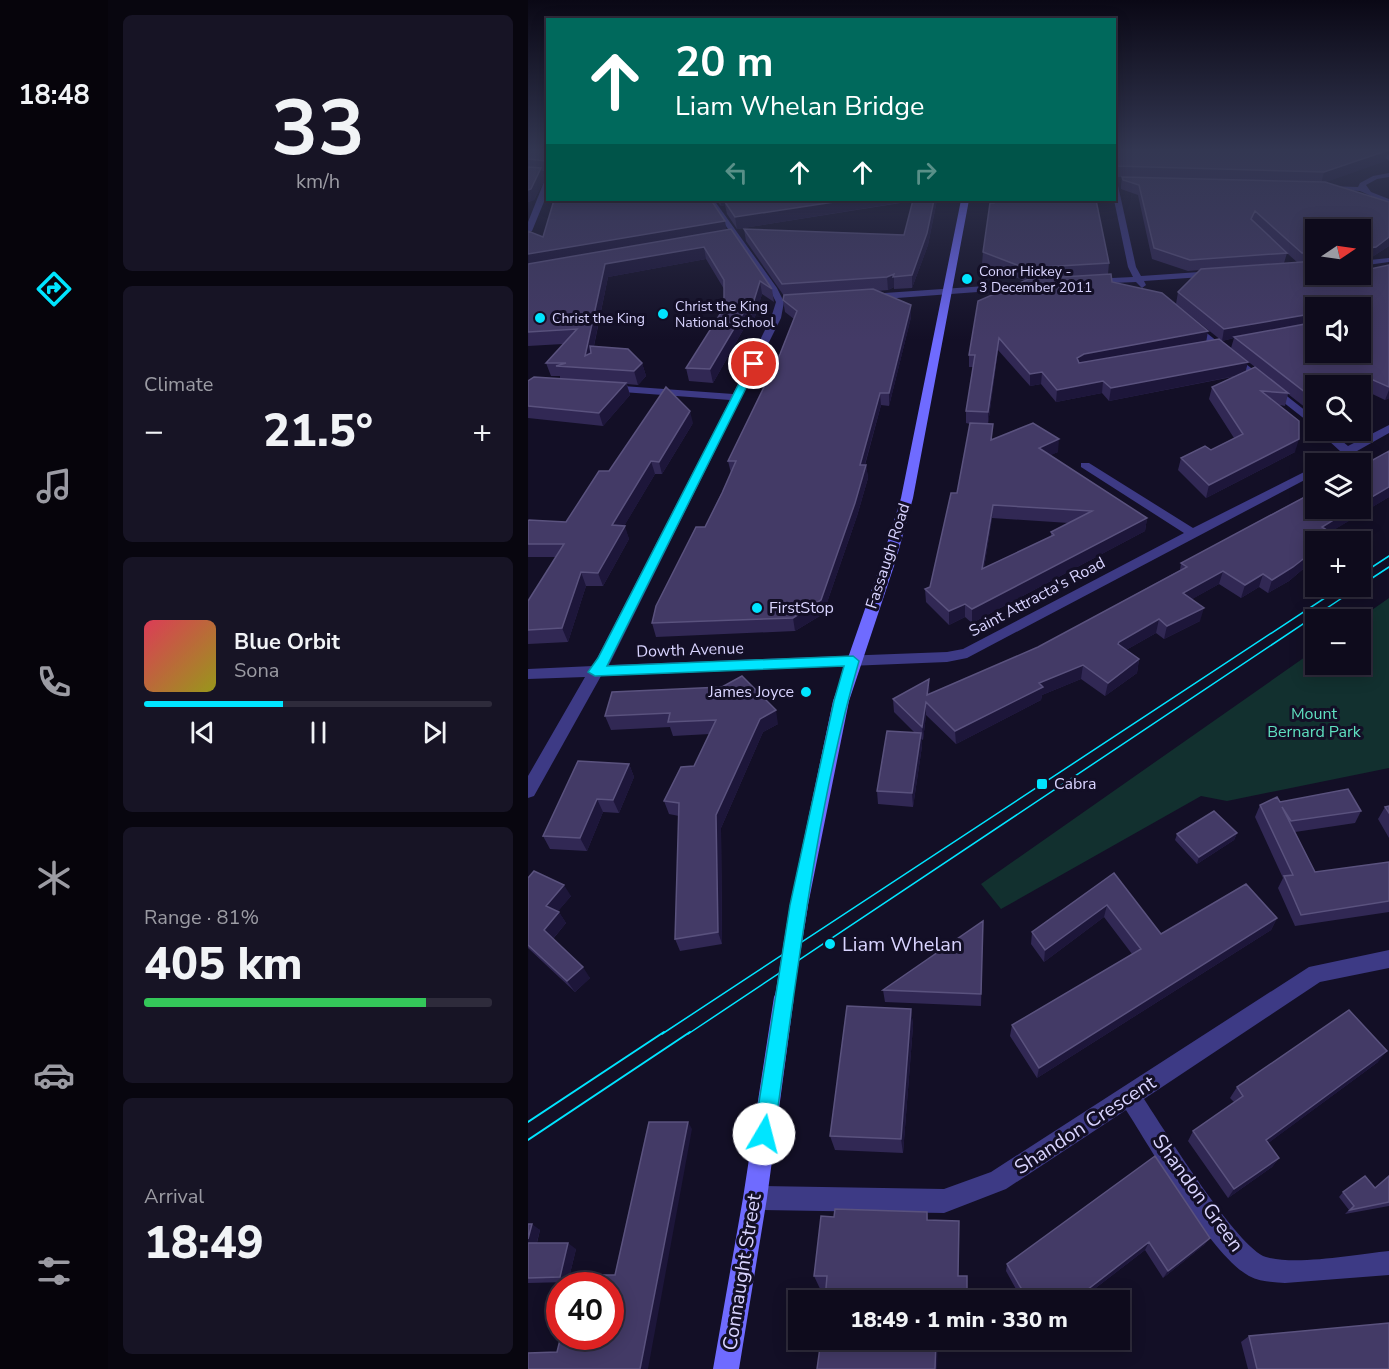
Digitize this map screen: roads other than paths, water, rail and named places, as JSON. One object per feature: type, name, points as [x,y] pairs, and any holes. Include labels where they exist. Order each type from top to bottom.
[{"type":"street","points":[[528,791],[595,672],[604,661],[735,397],[785,302],[737,236],[726,212]]},
{"type":"street","name":"Fassaugh Road","points":[[799,905],[841,701],[889,560],[907,498],[949,291],[961,212]]},
{"type":"street","points":[[1121,212],[1132,267],[1138,279],[1150,291]]},
{"type":"street","points":[[528,231],[531,217]]},
{"type":"street","points":[[722,239],[737,236]]},
{"type":"street","points":[[1371,262],[1389,260]]},
{"type":"street","points":[[1079,283],[1226,273]]},
{"type":"street","points":[[862,297],[1044,285]]},
{"type":"street","points":[[1184,319],[1305,416]]},
{"type":"street","points":[[1206,348],[1228,344]]},
{"type":"street","points":[[599,388],[735,397]]},
{"type":"street","points":[[1335,441],[1348,452],[1389,428]]},
{"type":"street","points":[[1085,465],[1192,533]]},
{"type":"street","name":"Saint Attracta's Road","points":[[853,661],[967,653],[1305,474]]},
{"type":"street","name":"Dowth Avenue","points":[[528,674],[853,661]]},
{"type":"street","name":"Connaught Street","points":[[726,1369],[755,1198],[799,905]]},
{"type":"street","name":"Shandon Crescent","points":[[755,1198],[944,1201],[969,1194],[998,1181],[1316,974],[1389,959]]},
{"type":"street","name":"Shandon Green","points":[[1129,1096],[1233,1248],[1256,1267],[1284,1271],[1389,1263]]},
{"type":"tram line","points":[[1371,568],[1389,556]]},
{"type":"tram line","points":[[688,1034],[1389,567]]},
{"type":"tram line","points":[[662,1034],[1326,597]]},
{"type":"tram line","points":[[528,1122],[664,1032]]},
{"type":"tram line","points":[[528,1140],[690,1032]]},
{"type":"place","name":"Conor Hickey - 3 December 2011","points":[[967,279]]},
{"type":"place","name":"Christ the King National School","points":[[663,314]]},
{"type":"place","name":"Christ the King","points":[[540,318]]},
{"type":"place","name":"FirstStop","points":[[757,608]]},
{"type":"place","name":"James Joyce","points":[[806,692]]},
{"type":"place","name":"Cabra","points":[[1042,784]]},
{"type":"place","name":"Liam Whelan","points":[[830,944]]},
{"type":"park label","name":"Mount Bernard Park","points":[[1314,723]]}]
